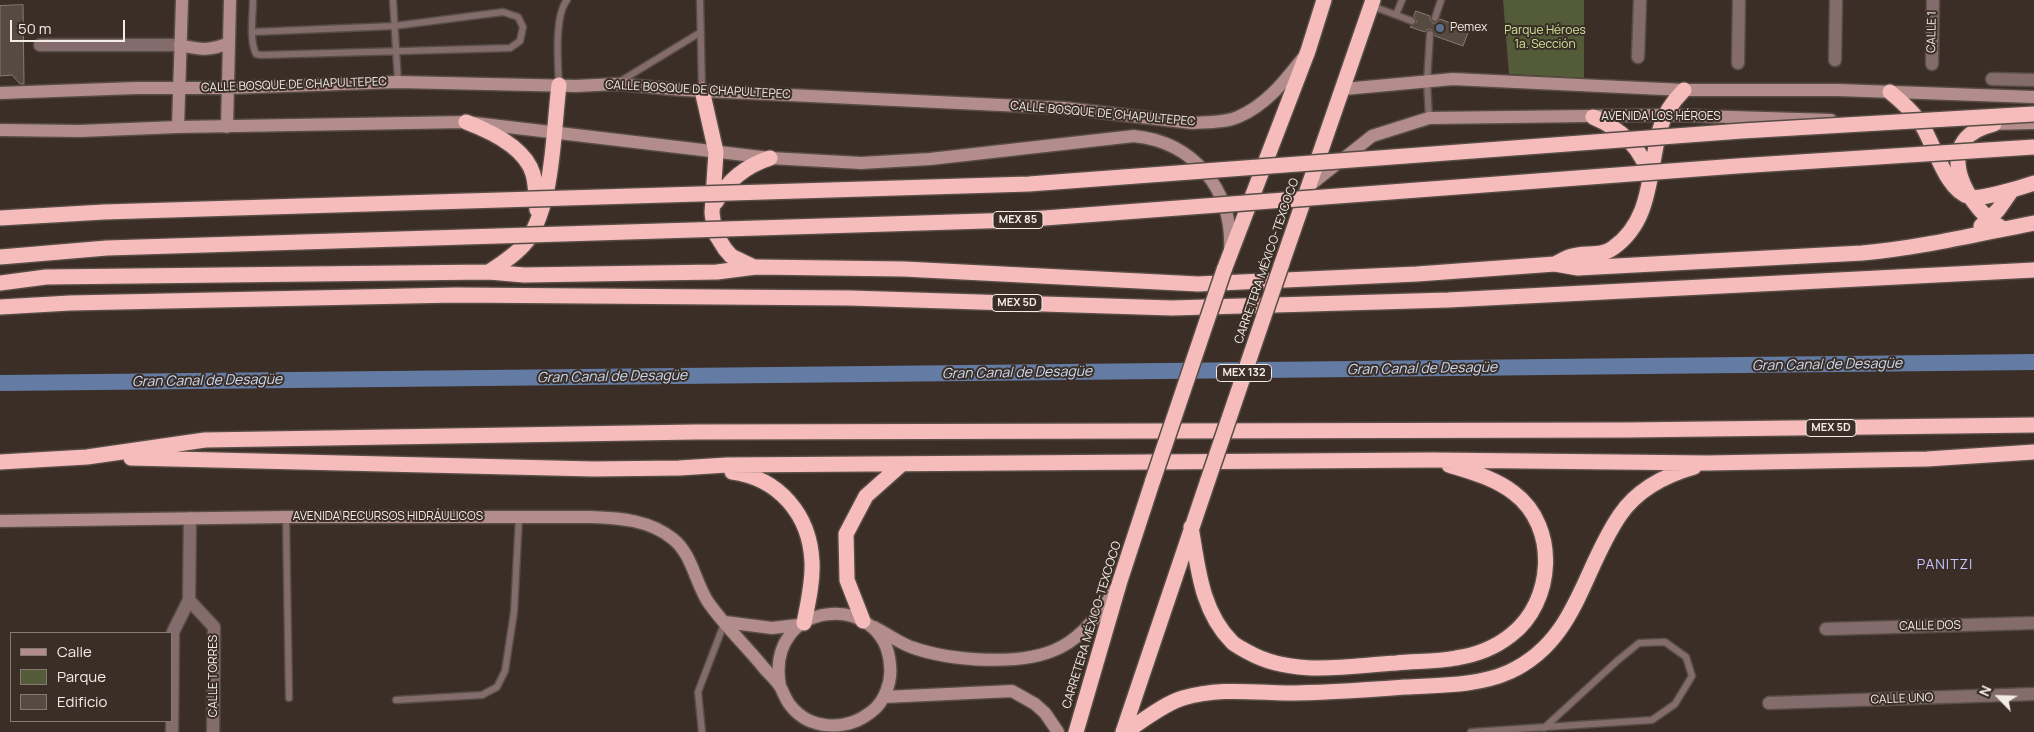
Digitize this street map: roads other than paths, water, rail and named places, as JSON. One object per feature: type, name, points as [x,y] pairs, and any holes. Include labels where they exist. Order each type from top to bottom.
[{"type":"highway","points":[[1230,255],[1308,51],[1324,0]]},
{"type":"highway","name":"CARRETERA MÉXICO-TEXCOCO","points":[[1124,732],[1308,186],[1344,89],[1372,3]]},
{"type":"highway","points":[[488,272],[508,260],[526,242],[538,221],[549,176],[558,85]]},
{"type":"highway","points":[[702,90],[716,152],[712,213],[715,233],[725,249],[739,261],[756,267]]},
{"type":"highway","points":[[1555,264],[1574,255],[1601,253],[1611,249],[1622,241],[1630,231],[1643,209],[1660,128],[1666,115],[1684,90]]},
{"type":"highway","points":[[1890,92],[1906,105],[1920,122],[1949,181],[1961,194],[1972,198],[2012,190],[2034,183]]},
{"type":"highway","points":[[0,218],[104,212],[1029,184],[1742,132],[2034,114]]},
{"type":"highway","points":[[1592,117],[1616,128],[1634,146],[1645,165],[1649,186]]},
{"type":"highway","points":[[466,122],[491,132],[526,160],[533,174],[538,221]]},
{"type":"highway","points":[[1994,124],[1974,132],[1961,147],[1958,158],[1964,186],[1988,220],[2004,229]]},
{"type":"highway","name":"MEX 85","points":[[0,257],[117,248],[1018,220],[1717,168],[2034,147]]},
{"type":"highway","points":[[712,213],[721,194],[734,177],[745,168],[770,158]]},
{"type":"highway","points":[[1966,236],[1988,220],[2012,190]]},
{"type":"highway","points":[[0,283],[46,277],[488,272],[524,275],[717,272],[756,267],[904,268],[1198,284],[1417,274],[1555,264],[1578,268],[1862,253],[1895,250],[2034,224]]},
{"type":"highway","name":"CARRETERA MÉXICO-TEXCOCO","points":[[1076,732],[1120,581],[1230,255]]},
{"type":"highway","name":"MEX 5D","points":[[0,307],[70,303],[456,295],[850,298],[1172,308],[1448,300],[2034,270]]},
{"type":"highway","name":"MEX 5D","points":[[0,462],[86,457],[205,440],[686,432],[1628,430],[2034,425]]},
{"type":"highway","points":[[86,457],[594,469],[678,468],[727,465],[1433,460],[1708,463],[1927,459],[2034,452]]},
{"type":"highway","points":[[1192,527],[1204,595],[1215,622],[1233,643],[1258,658],[1288,666],[1318,668],[1456,659],[1485,650],[1512,634],[1531,614],[1544,587],[1547,559],[1542,533],[1532,513],[1515,493],[1487,477],[1433,460]]},
{"type":"highway","points":[[1124,732],[1181,698],[1210,692],[1239,690],[1314,693],[1452,684],[1482,680],[1509,672],[1529,660],[1552,640],[1570,617],[1604,543],[1620,514],[1637,496],[1658,481],[1677,472],[1708,463]]},
{"type":"highway","points":[[865,622],[847,580],[846,534],[866,496],[902,464]]},
{"type":"highway","points":[[678,468],[742,473],[754,476],[773,486],[788,500],[802,521],[811,549],[811,589],[801,624]]},
{"type":"main road","points":[[178,127],[182,0]]},
{"type":"main road","points":[[227,127],[230,0]]},
{"type":"main road","points":[[180,45],[198,50],[213,50],[229,43]]},
{"type":"main road","name":"CALLE BOSQUE DE CHAPULTEPEC","points":[[0,93],[136,88],[179,90],[398,82],[558,85],[616,84],[1064,108],[1192,123],[1212,122],[1238,117],[1281,87],[1308,51]]},
{"type":"main road","points":[[1344,89],[1452,79],[1684,90],[1838,90],[2034,97]]},
{"type":"main road","name":"AVENIDA LOS HÉROES","points":[[1308,186],[1372,136],[1429,118],[1666,115],[2034,124]]},
{"type":"main road","points":[[0,130],[80,131],[178,127],[466,122],[553,134],[770,158],[860,163],[930,159],[1134,136],[1160,141],[1184,152],[1194,160],[1211,180],[1223,204],[1230,229],[1230,255]]},
{"type":"main road","name":"AVENIDA RECURSOS HIDRÁULICOS","points":[[0,521],[286,517],[519,517],[612,518],[640,522],[661,530],[675,540],[687,556],[704,595],[780,686],[790,705],[804,718],[820,725],[839,726],[857,721],[873,711],[884,697]]},
{"type":"main road","points":[[725,622],[772,628],[801,624],[818,616],[832,613],[850,615],[910,646],[950,657],[991,660],[1038,656],[1063,646],[1077,635],[1102,609],[1120,581]]},
{"type":"main road","points":[[865,622],[879,634],[887,649],[890,681],[884,697],[1012,692],[1035,704],[1045,713],[1058,732]]},
{"type":"main road","points":[[780,686],[777,671],[780,655],[787,638],[801,624]]},
{"type":"street","points":[[1638,57],[1640,0]]},
{"type":"street","points":[[1738,64],[1739,0]]},
{"type":"street","points":[[1835,60],[1836,0]]},
{"type":"street","name":"CALLE 1","points":[[1932,64],[1933,0]]},
{"type":"street","points":[[40,45],[180,45]]},
{"type":"street","points":[[1992,79],[2034,80]]},
{"type":"street","points":[[172,732],[173,632],[189,600],[190,518]]},
{"type":"street","name":"CALLE TORRES","points":[[189,600],[214,627],[214,732]]},
{"type":"street","name":"CALLE DOS","points":[[1826,628],[2034,623]]},
{"type":"street","name":"CALLE UNO","points":[[1769,703],[2034,694]]},
{"type":"lane","points":[[252,32],[394,26],[504,12],[518,17],[523,28],[520,41],[510,48],[262,55],[256,54],[254,50],[252,32],[253,0]]},
{"type":"lane","points":[[393,0],[398,82]]},
{"type":"lane","points":[[558,85],[557,39],[563,5],[567,0]]},
{"type":"lane","points":[[700,0],[702,90]]},
{"type":"lane","points":[[1396,15],[1402,0]]},
{"type":"lane","points":[[1435,18],[1441,0]]},
{"type":"lane","points":[[1372,3],[1412,21]]},
{"type":"lane","points":[[616,84],[701,32]]},
{"type":"lane","points":[[1429,118],[1427,82],[1430,34]]},
{"type":"lane","points":[[286,517],[289,698]]},
{"type":"lane","points":[[396,700],[482,695],[497,687],[505,671],[514,612],[519,517]]},
{"type":"lane","points":[[702,732],[698,692],[725,622]]},
{"type":"lane","points":[[1471,732],[1544,728],[1652,720],[1675,704],[1692,676],[1686,658],[1666,642],[1639,643],[1544,728]]},
{"type":"waterway","name":"Gran Canal de Desagüe","points":[[0,383],[2034,362]]},
{"type":"place","name":"Pemex","points":[[1440,28]]},
{"type":"district","name":"PANITZI","points":[[1945,565]]},
{"type":"park label","name":"Parque Héroes 1a. Sección","points":[[1545,38]]}]
